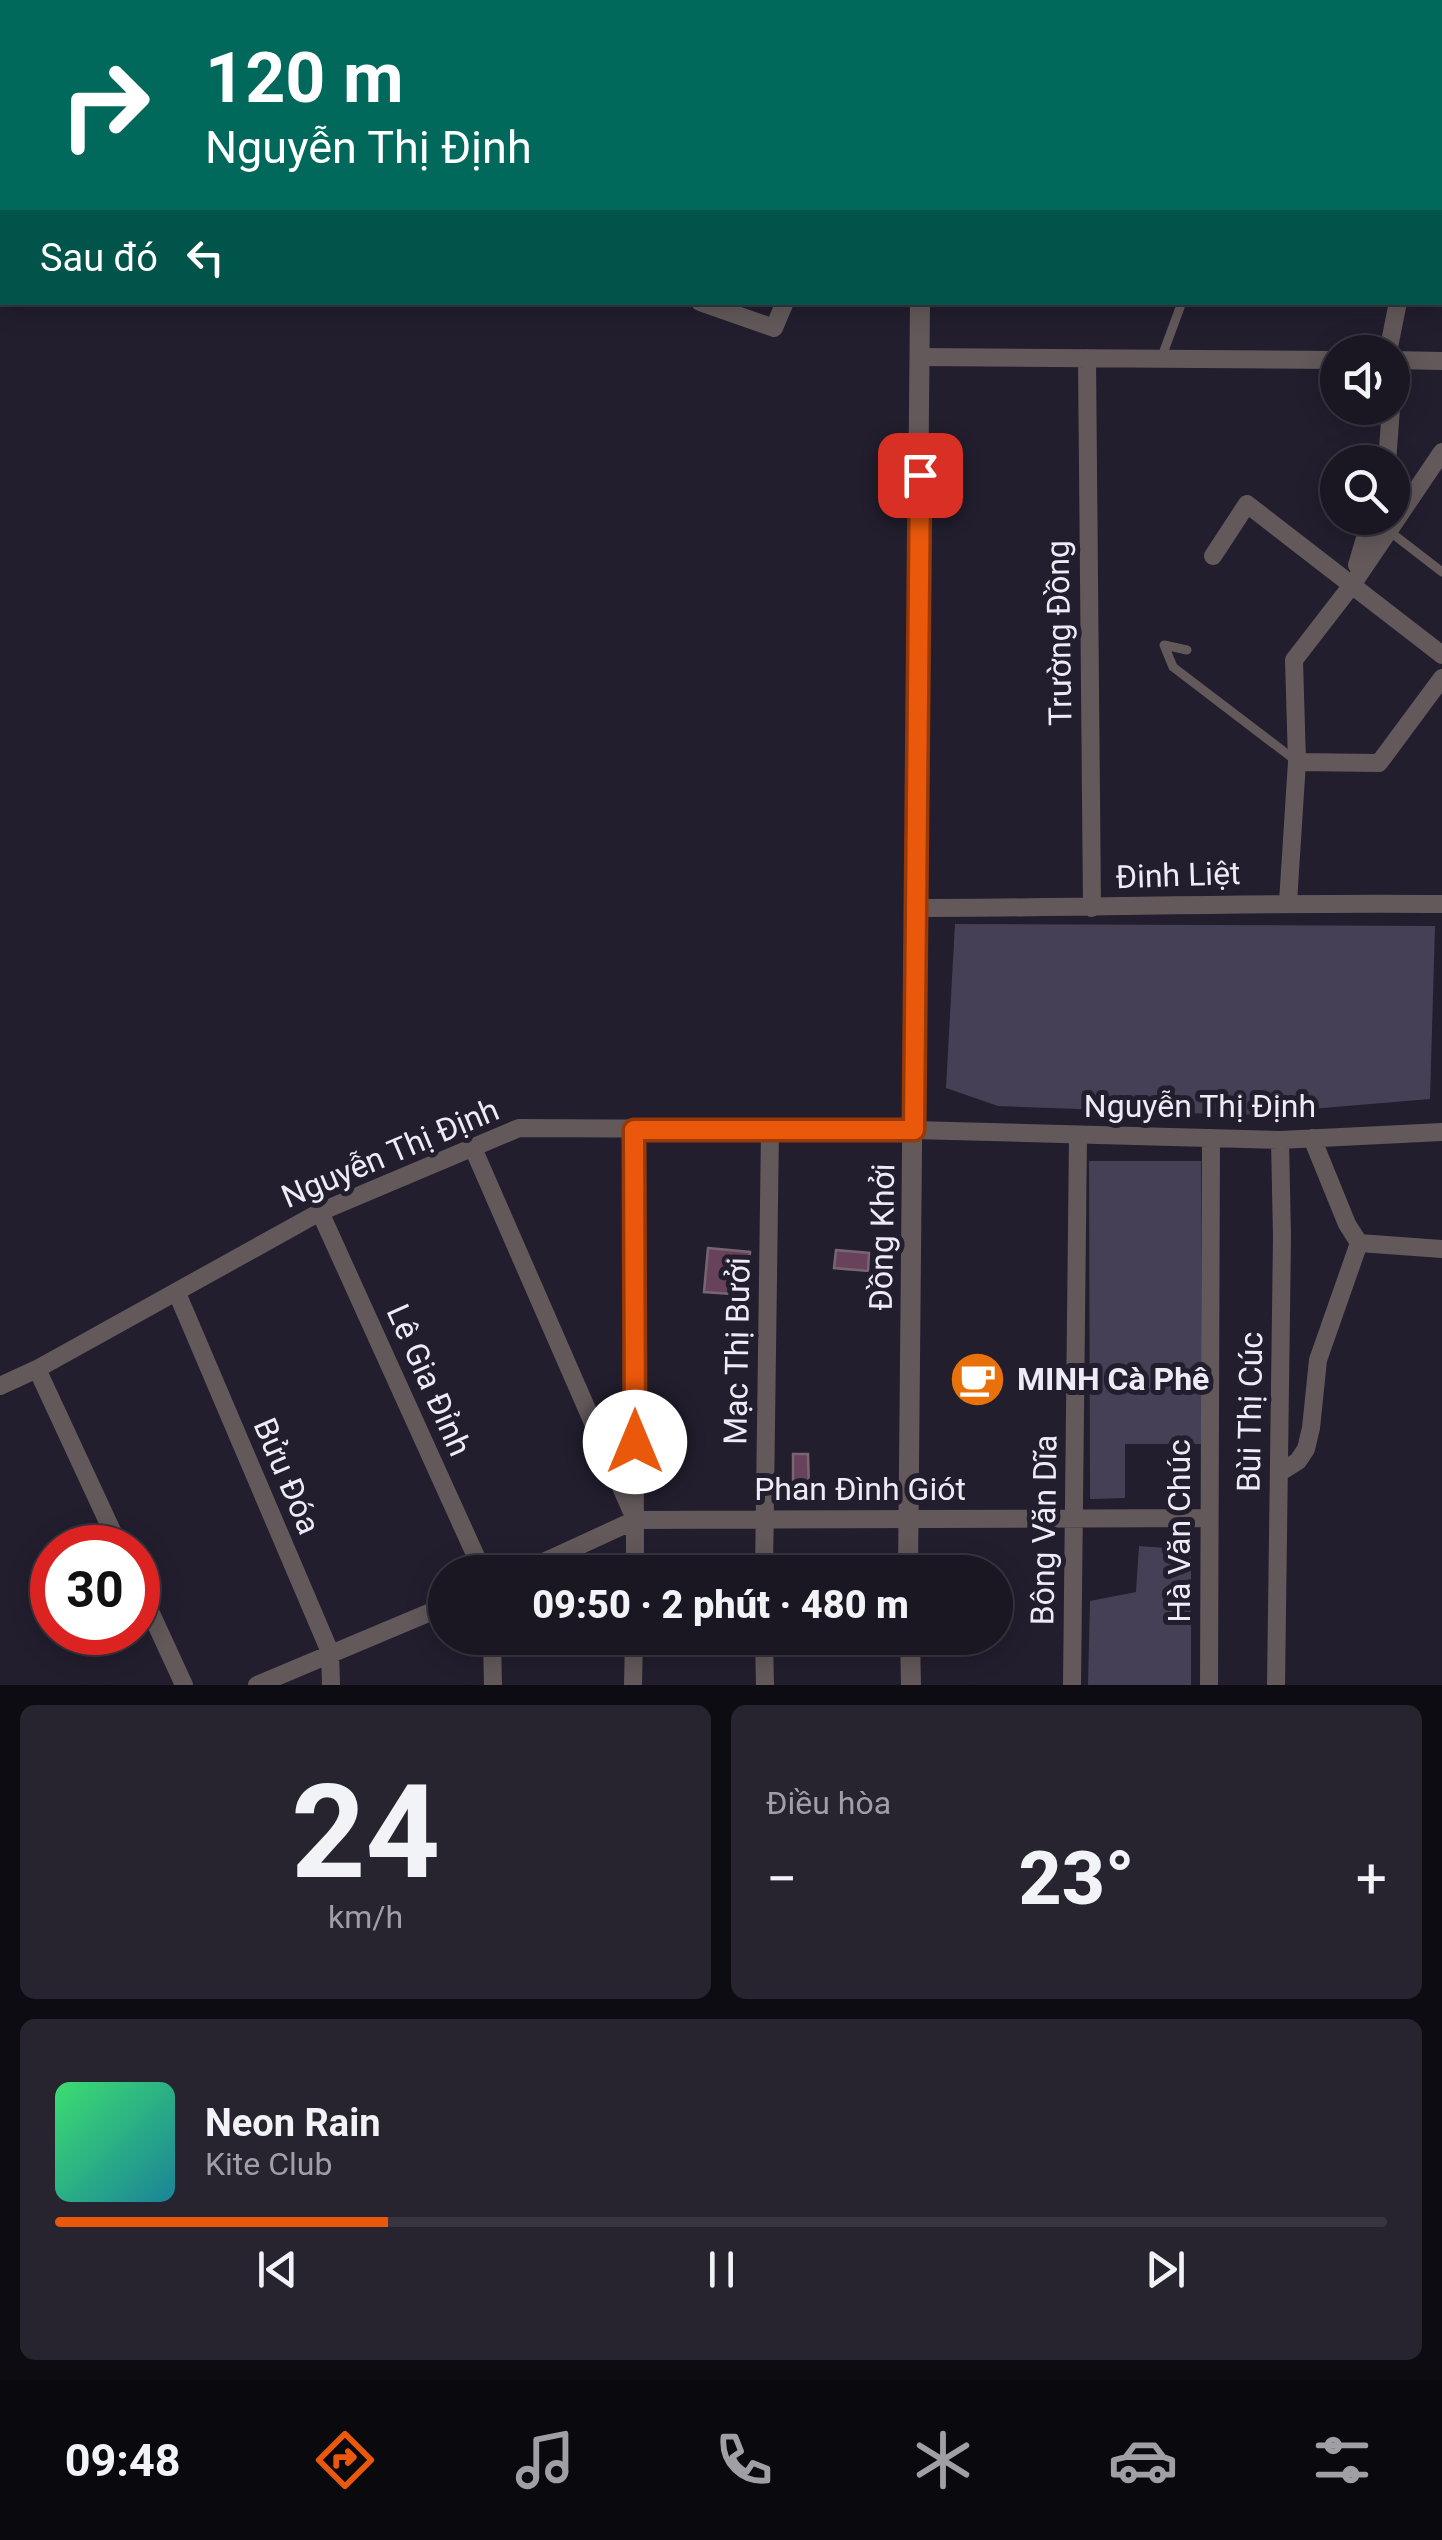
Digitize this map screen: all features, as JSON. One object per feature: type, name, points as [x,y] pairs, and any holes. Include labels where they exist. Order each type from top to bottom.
[{"type":"street","points":[[709,305],[774,328],[784,305]]},
{"type":"street","name":"Đồng Khởi","points":[[908,1555],[920,305]]},
{"type":"street","points":[[1391,335],[1397,305]]},
{"type":"street","points":[[920,357],[1320,360]]},
{"type":"street","name":"Trường Đồng","points":[[1087,358],[1092,908]]},
{"type":"street","points":[[1410,360],[1442,361]]},
{"type":"street","points":[[1410,489],[1442,452]]},
{"type":"street","points":[[1213,556],[1247,504],[1442,655]]},
{"type":"street","points":[[1288,902],[1297,762],[1294,660],[1352,585],[1374,535]]},
{"type":"street","points":[[1297,762],[1379,763],[1442,678]]},
{"type":"street","name":"Đinh Liệt","points":[[916,908],[1288,902],[1442,904]]},
{"type":"street","name":"Nguyễn Thị Định","points":[[0,1386],[320,1212],[519,1128],[914,1130],[1280,1140],[1442,1132]]},
{"type":"street","points":[[634,1130],[635,1555]]},
{"type":"street","name":"Mạc Thị Bưởi","points":[[764,1555],[770,1130]]},
{"type":"street","name":"Bông Văn Dĩa","points":[[1072,1685],[1078,1136]]},
{"type":"street","name":"Hà Văn Chúc","points":[[1209,1685],[1211,1138]]},
{"type":"street","points":[[1312,1138],[1347,1224],[1359,1242]]},
{"type":"street","name":"Bùi Thị Cúc","points":[[1276,1685],[1280,1140]]},
{"type":"street","points":[[473,1148],[636,1520]]},
{"type":"street","name":"Lê Gia Đỉnh","points":[[320,1212],[476,1555]]},
{"type":"street","points":[[1359,1242],[1442,1249]]},
{"type":"street","points":[[1279,1473],[1306,1449],[1318,1360],[1359,1242]]},
{"type":"street","name":"Bửu Đóa","points":[[177,1293],[330,1652],[330,1685]]},
{"type":"street","points":[[36,1369],[109,1525]]},
{"type":"street","name":"Phan Đình Giót","points":[[559,1555],[636,1520],[1210,1518]]},
{"type":"street","points":[[257,1685],[428,1613]]},
{"type":"street","points":[[160,1633],[184,1685]]},
{"type":"street","points":[[492,1655],[493,1685]]},
{"type":"street","points":[[633,1685],[634,1655]]},
{"type":"street","points":[[764,1655],[764,1685]]},
{"type":"street","points":[[911,1655],[912,1685]]},
{"type":"lane","points":[[1162,359],[1181,305]]},
{"type":"lane","points":[[1393,535],[1442,572]]},
{"type":"lane","points":[[1187,650],[1164,645],[1173,668],[1297,762]]},
{"type":"shaded area","points":[[955,924],[1435,926],[1430,1099],[1242,1115],[998,1106],[946,1088]]},
{"type":"shaded area","points":[[1089,1161],[1201,1161],[1202,1444],[1125,1444],[1125,1498],[1090,1499]]},
{"type":"shaded area","points":[[1139,1546],[1191,1550],[1191,1685],[1088,1685],[1090,1601],[1136,1592]]},
{"type":"building","points":[[708,1248],[750,1252],[746,1295],[704,1292]]},
{"type":"building","points":[[836,1250],[869,1253],[868,1271],[834,1268]]},
{"type":"building","points":[[793,1454],[808,1454],[809,1491],[793,1491]]},
{"type":"place","name":"MINH Cà Phê","points":[[978,1379]]},
{"type":"route","points":[[635,1442],[634,1130],[914,1130],[920,475]]}]
